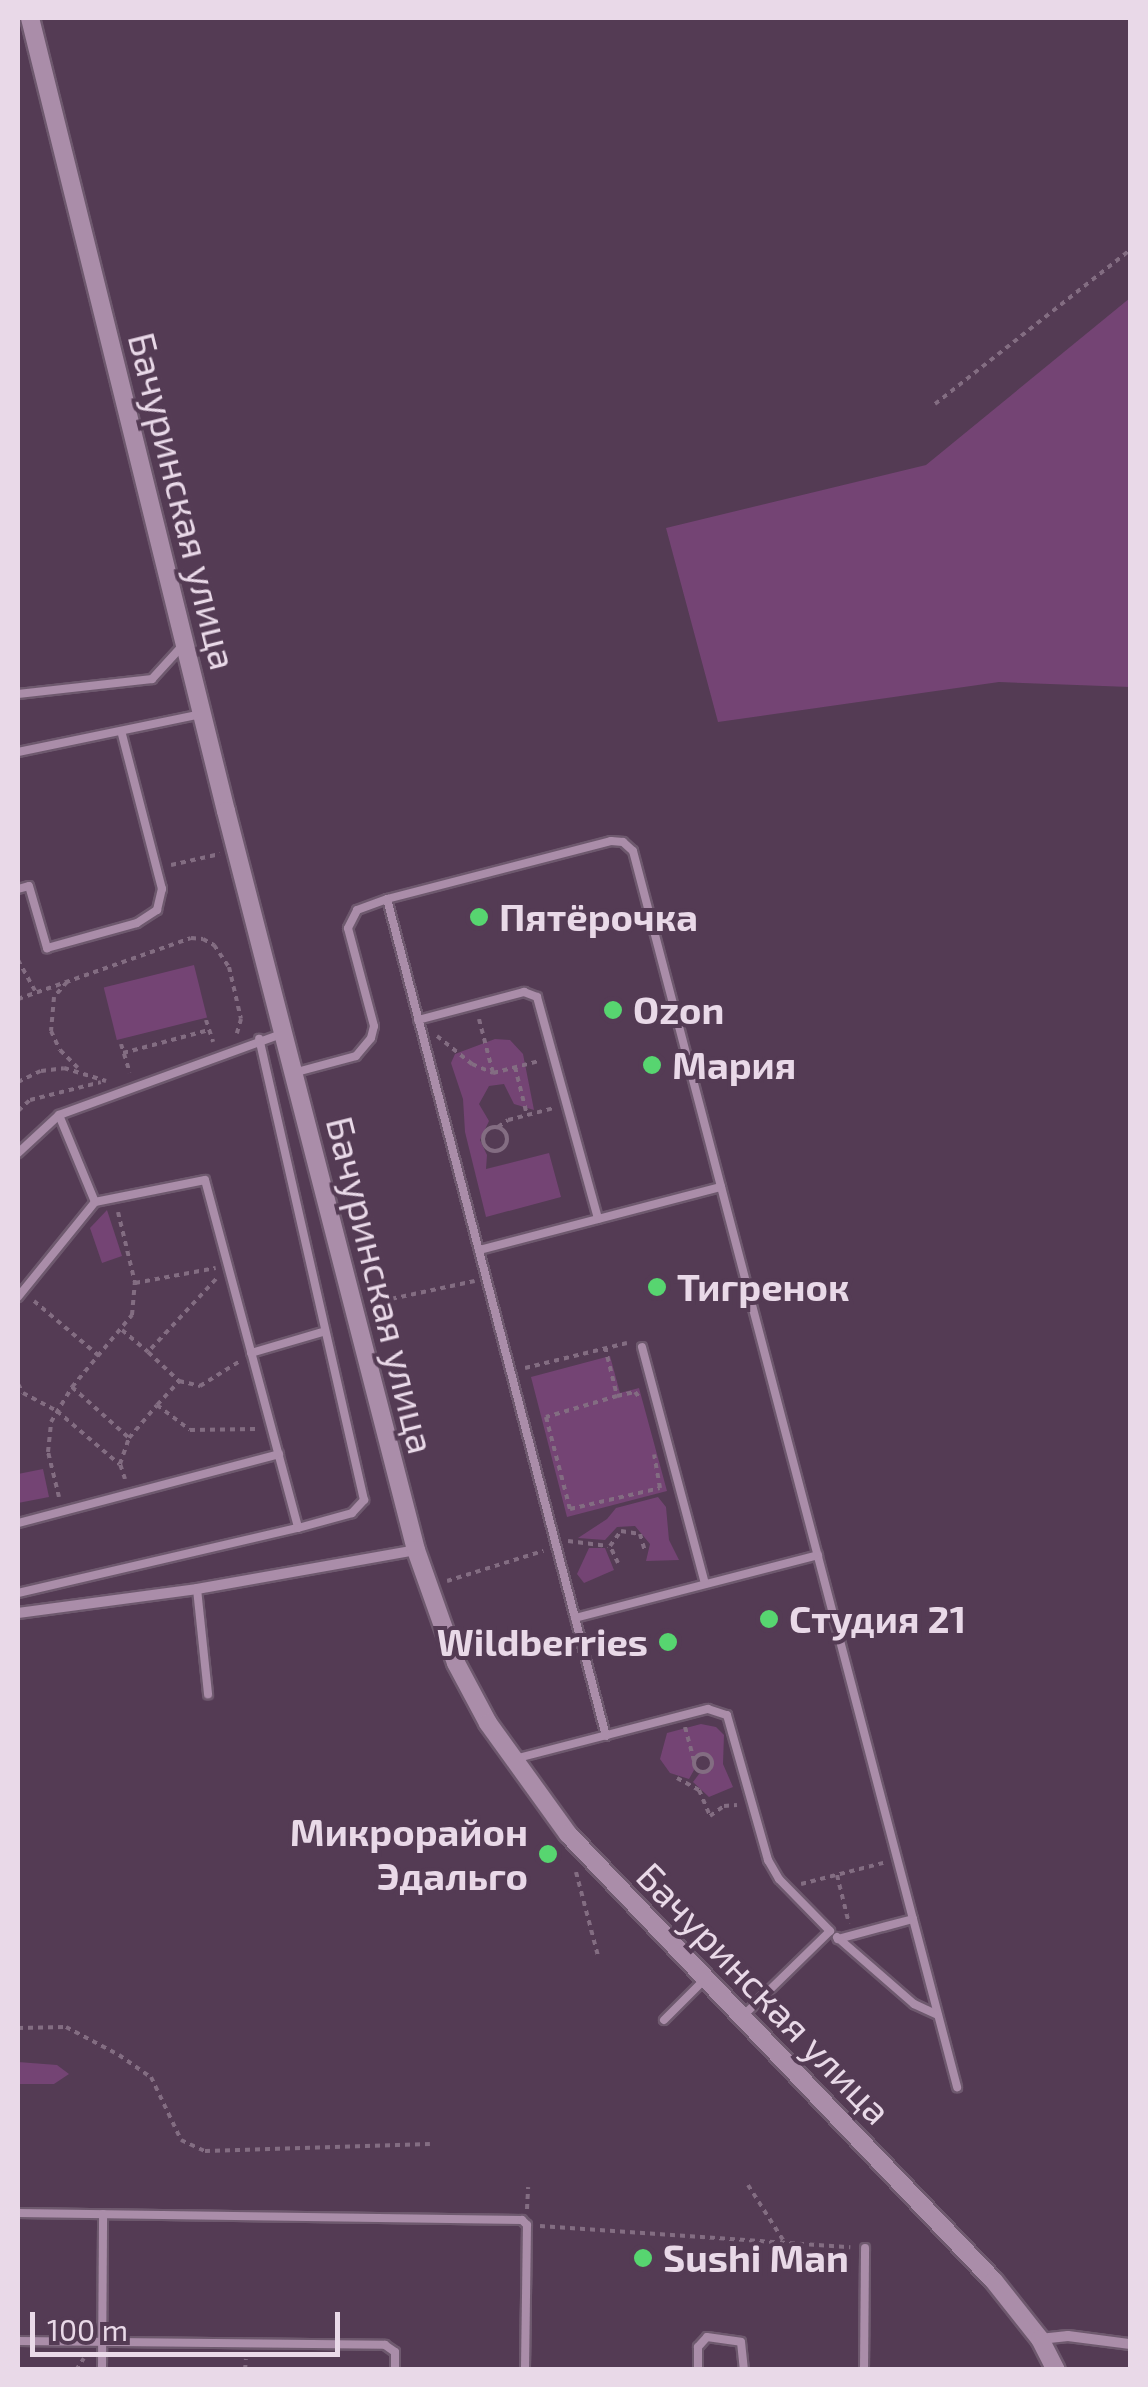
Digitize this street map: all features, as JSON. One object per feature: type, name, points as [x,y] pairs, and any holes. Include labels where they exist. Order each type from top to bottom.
[{"type":"street","name":"Бачуринская улица","points":[[30,18],[282,1034],[416,1550],[456,1662],[473,1697],[514,1760],[578,1845],[994,2281],[1040,2339],[1056,2370]]},
{"type":"street","points":[[18,1613],[197,1589],[416,1550]]},
{"type":"street","points":[[1040,2339],[1068,2336],[1130,2344]]},
{"type":"lane","points":[[18,694],[152,679],[184,644]]},
{"type":"lane","points":[[18,752],[202,714]]},
{"type":"lane","points":[[18,889],[28,886],[46,948],[136,922],[157,910],[162,889],[120,731]]},
{"type":"lane","points":[[293,1072],[356,1056],[371,1038],[374,1026],[348,928],[357,910],[610,841],[628,845],[957,2087]]},
{"type":"lane","points":[[387,899],[606,1736]]},
{"type":"lane","points":[[418,1020],[524,992],[534,994],[541,1002],[598,1219]]},
{"type":"lane","points":[[18,1153],[59,1115],[259,1039],[282,1034]]},
{"type":"lane","points":[[18,1593],[298,1528],[352,1513],[364,1500],[259,1039]]},
{"type":"lane","points":[[59,1115],[95,1202]]},
{"type":"lane","points":[[20,1294],[95,1202],[204,1180],[298,1528]]},
{"type":"lane","points":[[478,1250],[721,1187]]},
{"type":"lane","points":[[251,1353],[323,1332]]},
{"type":"lane","points":[[642,1347],[705,1584]]},
{"type":"lane","points":[[18,1522],[278,1454]]},
{"type":"lane","points":[[575,1618],[818,1555]]},
{"type":"lane","points":[[197,1589],[208,1694]]},
{"type":"lane","points":[[514,1760],[713,1708],[726,1715],[768,1860],[788,1888],[838,1939],[914,2004],[938,2014]]},
{"type":"lane","points":[[838,1939],[913,1919]]},
{"type":"lane","points":[[742,2017],[830,1931]]},
{"type":"lane","points":[[664,2020],[705,1980]]},
{"type":"lane","points":[[18,2214],[521,2220],[527,2225],[525,2370]]},
{"type":"lane","points":[[102,2370],[103,2214]]},
{"type":"lane","points":[[864,2370],[865,2248]]},
{"type":"lane","points":[[698,2370],[698,2346],[707,2337],[741,2342],[744,2370]]},
{"type":"lane","points":[[18,2341],[388,2346],[395,2352],[395,2370]]},
{"type":"path","points":[[935,404],[1130,250]]},
{"type":"path","points":[[156,868],[220,854]]},
{"type":"path","points":[[18,999],[191,938],[203,938],[214,945],[229,968],[241,1019],[239,1032],[196,1048]]},
{"type":"path","points":[[18,960],[36,991]]},
{"type":"path","points":[[70,979],[54,998],[52,1031],[60,1050],[81,1071],[102,1082]]},
{"type":"path","points":[[475,1005],[493,1073]]},
{"type":"path","points":[[206,1020],[213,1042]]},
{"type":"path","points":[[418,1020],[472,1064],[493,1073],[556,1056]]},
{"type":"path","points":[[124,1052],[209,1030]]},
{"type":"path","points":[[121,1044],[130,1073]]},
{"type":"path","points":[[18,1111],[30,1100],[146,1067]]},
{"type":"path","points":[[515,1067],[527,1115]]},
{"type":"path","points":[[18,1082],[41,1071],[81,1071]]},
{"type":"path","points":[[498,1128],[507,1135],[507,1143],[499,1150],[491,1150],[484,1141],[485,1134],[498,1128],[527,1115],[568,1104]]},
{"type":"path","points":[[62,1512],[48,1452],[51,1422],[72,1387],[132,1315],[135,1283],[114,1198]]},
{"type":"path","points":[[135,1283],[228,1266]]},
{"type":"path","points":[[148,1352],[228,1266]]},
{"type":"path","points":[[367,1304],[486,1279]]},
{"type":"path","points":[[20,1294],[99,1356]]},
{"type":"path","points":[[122,1330],[180,1381],[200,1386],[251,1353]]},
{"type":"path","points":[[510,1372],[604,1347],[626,1343],[642,1347]]},
{"type":"path","points":[[604,1347],[618,1396]]},
{"type":"path","points":[[120,1464],[129,1438],[180,1381]]},
{"type":"path","points":[[18,1384],[23,1393],[57,1411],[120,1464],[131,1493]]},
{"type":"path","points":[[72,1387],[129,1438]]},
{"type":"path","points":[[18,1400],[23,1393]]},
{"type":"path","points":[[643,1414],[637,1394],[546,1417],[570,1509],[660,1488],[652,1448]]},
{"type":"path","points":[[157,1405],[190,1430],[272,1428]]},
{"type":"path","points":[[610,1546],[616,1534],[628,1530],[644,1540],[645,1552]]},
{"type":"path","points":[[554,1536],[610,1546]]},
{"type":"path","points":[[610,1546],[618,1563]]},
{"type":"path","points":[[442,1582],[556,1547]]},
{"type":"path","points":[[681,1716],[698,1770]]},
{"type":"path","points":[[694,1762],[701,1754],[710,1758],[708,1771],[698,1770]]},
{"type":"path","points":[[690,1782],[698,1770]]},
{"type":"path","points":[[677,1778],[690,1782],[703,1794],[710,1816],[724,1806],[751,1802]]},
{"type":"path","points":[[788,1888],[898,1859]]},
{"type":"path","points":[[575,1867],[598,1956]]},
{"type":"path","points":[[836,1875],[852,1935]]},
{"type":"path","points":[[18,2028],[66,2027],[119,2054],[151,2077],[180,2140],[205,2151],[430,2144]]},
{"type":"path","points":[[748,2185],[784,2243]]},
{"type":"path","points":[[527,2225],[865,2248]]},
{"type":"shaded area","points":[[1130,298],[1130,687],[999,682],[718,722],[666,528],[926,465]]},
{"type":"shaded area","points":[[194,965],[207,1017],[117,1040],[104,987]]},
{"type":"shaded area","points":[[495,1039],[510,1040],[523,1054],[534,1110],[514,1104],[504,1084],[489,1086],[479,1104],[489,1121],[480,1140],[487,1155],[486,1169],[549,1153],[561,1197],[486,1217],[465,1132],[463,1099],[451,1063],[455,1054]]},
{"type":"shaded area","points":[[107,1210],[122,1256],[102,1263],[90,1228]]},
{"type":"shaded area","points":[[610,1356],[620,1393],[639,1388],[667,1491],[567,1517],[531,1377]]},
{"type":"shaded area","points":[[43,1469],[49,1497],[18,1503],[18,1474]]},
{"type":"shaded area","points":[[658,1497],[666,1507],[669,1540],[679,1560],[646,1561],[650,1544],[635,1526],[617,1527],[605,1540],[578,1538],[607,1519],[616,1508]]},
{"type":"shaded area","points":[[589,1548],[605,1548],[614,1570],[584,1583],[577,1574]]},
{"type":"shaded area","points":[[701,1724],[716,1727],[724,1735],[723,1764],[733,1787],[709,1797],[693,1782],[699,1774],[712,1770],[709,1754],[693,1757],[694,1770],[689,1779],[670,1773],[660,1759],[667,1733]]},
{"type":"shaded area","points":[[18,2062],[57,2065],[69,2074],[54,2084],[18,2084]]},
{"type":"place","name":"Пятёрочка","points":[[479,917]]},
{"type":"place","name":"Ozon","points":[[613,1010]]},
{"type":"place","name":"Мария","points":[[652,1065]]},
{"type":"place","name":"Тигренок","points":[[657,1287]]},
{"type":"place","name":"Студия 21","points":[[769,1619]]},
{"type":"place","name":"Wildberries","points":[[668,1642]]},
{"type":"place","name":"Микрорайон Эдальго","points":[[548,1854]]},
{"type":"place","name":"Sushi Man","points":[[643,2258]]}]
